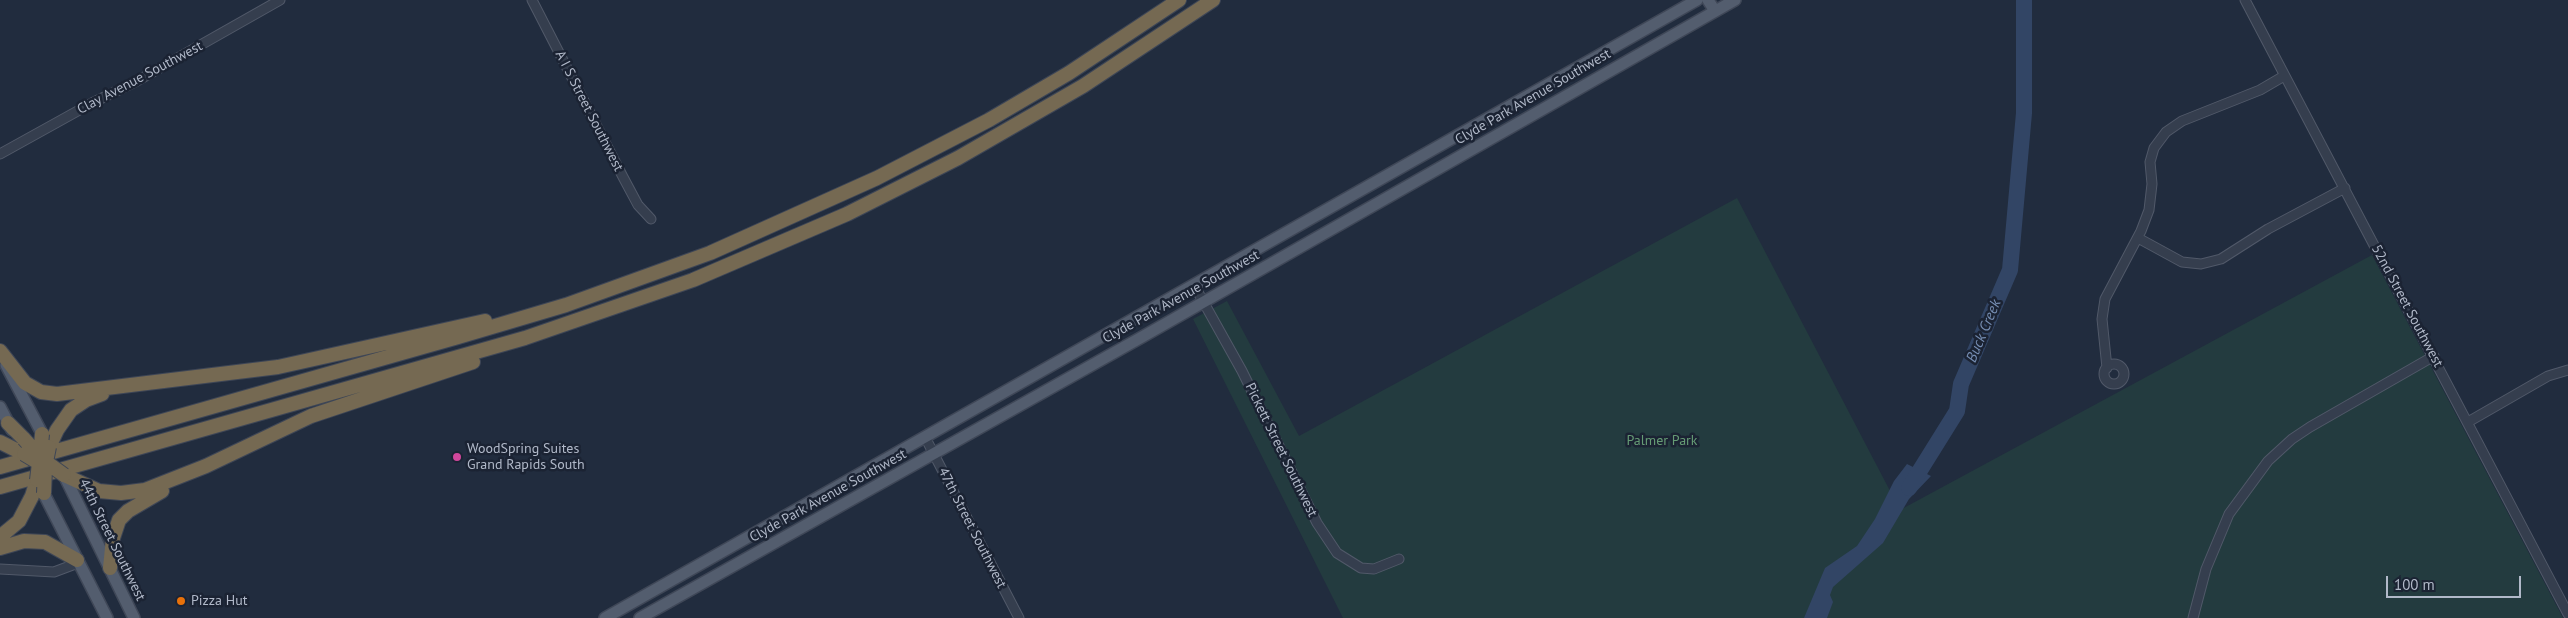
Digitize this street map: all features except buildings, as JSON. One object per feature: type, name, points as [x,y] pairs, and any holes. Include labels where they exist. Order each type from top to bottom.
[{"type":"highway","points":[[0,467],[566,304],[710,253],[877,178],[1032,94],[1179,0]]},
{"type":"highway","points":[[110,568],[114,531],[123,515],[206,466],[311,416],[454,368],[633,303],[779,244],[913,182],[1083,86],[1213,0]]},
{"type":"highway","points":[[0,487],[516,340],[633,303]]},
{"type":"highway","points":[[0,353],[18,377],[40,392],[57,394],[292,364],[430,332],[566,304]]},
{"type":"highway","points":[[38,494],[37,480],[44,459],[57,430],[71,410],[86,400],[139,385]]},
{"type":"highway","points":[[8,422],[14,444],[44,459],[71,481],[111,494],[138,492],[206,466]]},
{"type":"highway","points":[[0,537],[15,525],[38,494],[44,459],[42,434]]},
{"type":"highway","points":[[0,548],[24,541],[45,542],[78,562]]},
{"type":"main road","name":"Clyde Park Avenue Southwest","points":[[605,618],[1697,0]]},
{"type":"main road","points":[[1708,0],[1714,11]]},
{"type":"main road","name":"Clyde Park Avenue Southwest","points":[[640,618],[1204,302],[1734,0]]},
{"type":"main road","points":[[1492,116],[1501,132]]},
{"type":"main road","points":[[1274,240],[1284,256]]},
{"type":"main road","points":[[0,353],[42,434]]},
{"type":"main road","points":[[0,406],[8,422]]},
{"type":"main road","name":"44th Street Southwest","points":[[71,481],[134,618]]},
{"type":"main road","points":[[38,494],[108,618]]},
{"type":"main road","points":[[747,559],[743,555],[743,546],[772,523]]},
{"type":"main road","points":[[101,606],[106,607],[116,618]]},
{"type":"street","name":"Clay Avenue Southwest","points":[[0,154],[92,103],[138,82],[280,0]]},
{"type":"street","name":"A I S Street Southwest","points":[[532,0],[638,205],[651,219]]},
{"type":"street","name":"52nd Street Southwest","points":[[2245,0],[2434,356],[2568,614]]},
{"type":"street","points":[[2107,368],[2102,319],[2106,299],[2138,238],[2149,210],[2152,184],[2150,162],[2154,148],[2166,132],[2182,121],[2260,90],[2284,76]]},
{"type":"street","points":[[2138,238],[2182,262],[2202,264],[2221,258],[2268,229],[2345,188]]},
{"type":"street","name":"Pickett Street Southwest","points":[[1194,285],[1242,371],[1317,523],[1337,553],[1355,565],[1374,569],[1399,559]]},
{"type":"street","points":[[2193,618],[2206,569],[2229,514],[2268,461],[2292,439],[2310,427],[2434,356]]},
{"type":"street","points":[[2468,422],[2548,376],[2568,370]]},
{"type":"street","name":"47th Street Southwest","points":[[925,437],[1018,618]]},
{"type":"street","points":[[0,569],[54,572],[78,562]]},
{"type":"green space","name":"Palmer Park","points":[[1737,198],[1900,510],[2372,255],[2563,618],[1343,618],[1193,319],[1227,301],[1299,436]]},
{"type":"water","points":[[1907,464],[1931,476],[1909,499],[1883,543],[1833,587],[1830,595],[1833,602],[1827,618],[1804,618],[1825,568],[1857,546],[1875,519],[1894,481]]},
{"type":"waterway","name":"Buck Creek","points":[[1909,488],[1957,411],[1961,384],[2010,270],[2024,113],[2024,0]]},
{"type":"place","name":"WoodSpring Suites Grand Rapids South","points":[[457,457]]},
{"type":"place","name":"Pizza Hut","points":[[181,601]]}]
